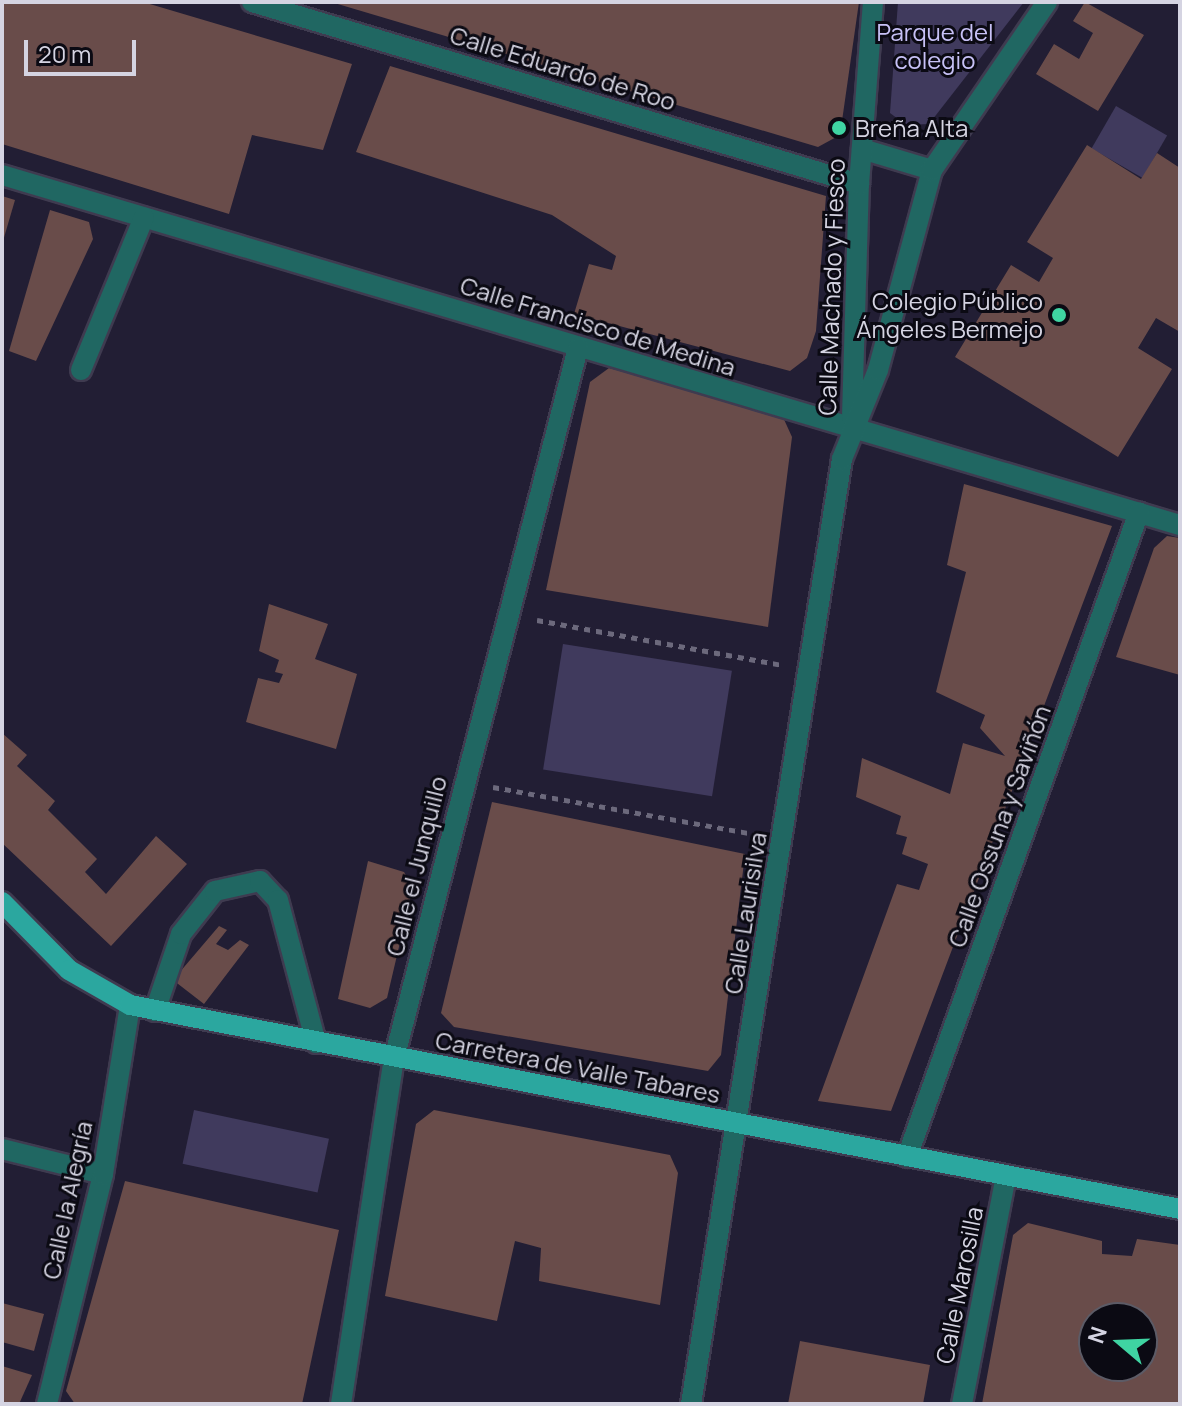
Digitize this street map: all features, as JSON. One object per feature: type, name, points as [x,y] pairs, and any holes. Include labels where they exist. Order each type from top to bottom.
[{"type":"main road","name":"Carretera de Valle Tabares","points":[[2,902],[69,970],[130,1005],[394,1059],[1180,1209]]},
{"type":"street","name":"Calle Eduardo de Roo","points":[[252,2],[859,184]]},
{"type":"street","name":"Calle Machado y Fiesco","points":[[851,430],[859,184],[873,2]]},
{"type":"street","points":[[851,430],[878,370],[932,170],[1047,2]]},
{"type":"street","points":[[862,149],[932,170]]},
{"type":"street","name":"Calle Francisco de Medina","points":[[2,175],[851,430],[1180,525]]},
{"type":"street","points":[[81,370],[144,217]]},
{"type":"street","name":"Calle el Junquillo","points":[[341,1404],[394,1059],[578,348]]},
{"type":"street","name":"Calle Laurisilva","points":[[691,1404],[739,1123],[842,459],[851,430]]},
{"type":"street","name":"Calle Ossuna y Saviñón","points":[[907,1157],[1139,512]]},
{"type":"street","points":[[155,1011],[181,934],[215,891],[260,881],[278,900],[316,1043]]},
{"type":"street","name":"Calle la Alegría","points":[[47,1404],[103,1174],[130,1005]]},
{"type":"street","points":[[2,1149],[103,1174]]},
{"type":"street","name":"Calle Marosilla","points":[[962,1404],[1006,1176]]},
{"type":"path","points":[[509,614],[809,669]]},
{"type":"path","points":[[465,782],[783,839]]},
{"type":"green space","name":"Parque del colegio","points":[[898,2],[1024,2],[929,124],[906,125],[890,113]]},
{"type":"green space","points":[[1116,106],[1167,136],[1143,178],[1092,148]]},
{"type":"green space","points":[[563,644],[732,671],[712,796],[543,769]]},
{"type":"green space","points":[[194,1110],[329,1139],[318,1192],[183,1164]]},
{"type":"building","points":[[2,2],[143,2],[352,64],[323,150],[252,135],[229,214],[2,144]]},
{"type":"building","points":[[331,2],[859,2],[840,135],[818,147]]},
{"type":"building","points":[[1085,2],[1144,35],[1098,111],[1036,74],[1054,44],[1079,59],[1093,33],[1073,21]]},
{"type":"building","points":[[390,66],[826,196],[816,331],[807,358],[790,371],[574,314],[589,264],[612,270],[616,256],[552,215],[356,152]]},
{"type":"building","points":[[1087,145],[1141,179],[1157,153],[1180,168],[1180,332],[1156,318],[1138,348],[1172,369],[1118,457],[955,357],[1011,265],[1039,282],[1053,258],[1027,242]]},
{"type":"building","points":[[2,196],[15,200],[3,241],[2,241]]},
{"type":"building","points":[[50,210],[89,222],[93,239],[36,361],[9,351]]},
{"type":"building","points":[[609,368],[782,415],[792,437],[768,627],[546,590],[590,382]]},
{"type":"building","points":[[964,484],[1112,526],[891,1111],[818,1101],[897,884],[919,890],[928,864],[902,854],[907,837],[896,834],[901,816],[856,797],[862,758],[950,794],[963,743],[1005,756],[980,728],[985,715],[936,692],[966,572],[947,565]]},
{"type":"building","points":[[1167,536],[1180,538],[1180,675],[1116,657],[1154,548]]},
{"type":"building","points":[[269,604],[328,624],[315,659],[357,674],[336,749],[246,722],[258,678],[279,683],[283,674],[275,672],[279,660],[259,651]]},
{"type":"building","points":[[2,733],[27,755],[17,766],[55,801],[48,810],[97,859],[85,872],[106,894],[156,836],[187,864],[111,946],[2,843]]},
{"type":"building","points":[[492,802],[745,854],[721,1055],[708,1071],[454,1027],[441,1013]]},
{"type":"building","points":[[368,861],[404,872],[413,887],[387,998],[370,1008],[338,999]]},
{"type":"building","points":[[219,926],[227,930],[216,944],[228,950],[240,940],[249,945],[204,1004],[173,980]]},
{"type":"building","points":[[434,1110],[670,1155],[678,1173],[660,1305],[539,1281],[541,1248],[515,1241],[497,1321],[385,1296],[416,1124]]},
{"type":"building","points":[[125,1181],[339,1230],[302,1404],[75,1404],[66,1391]]},
{"type":"building","points":[[1028,1223],[1102,1241],[1102,1254],[1132,1256],[1137,1239],[1180,1245],[1180,1404],[982,1404],[1013,1235]]},
{"type":"building","points":[[2,1303],[44,1314],[34,1351],[2,1342]]},
{"type":"building","points":[[800,1341],[930,1365],[923,1404],[788,1404]]},
{"type":"building","points":[[2,1366],[32,1375],[19,1404],[2,1404]]},
{"type":"place","name":"Breña Alta","points":[[839,128]]},
{"type":"place","name":"Colegio Público Ángeles Bermejo","points":[[1059,315]]}]
